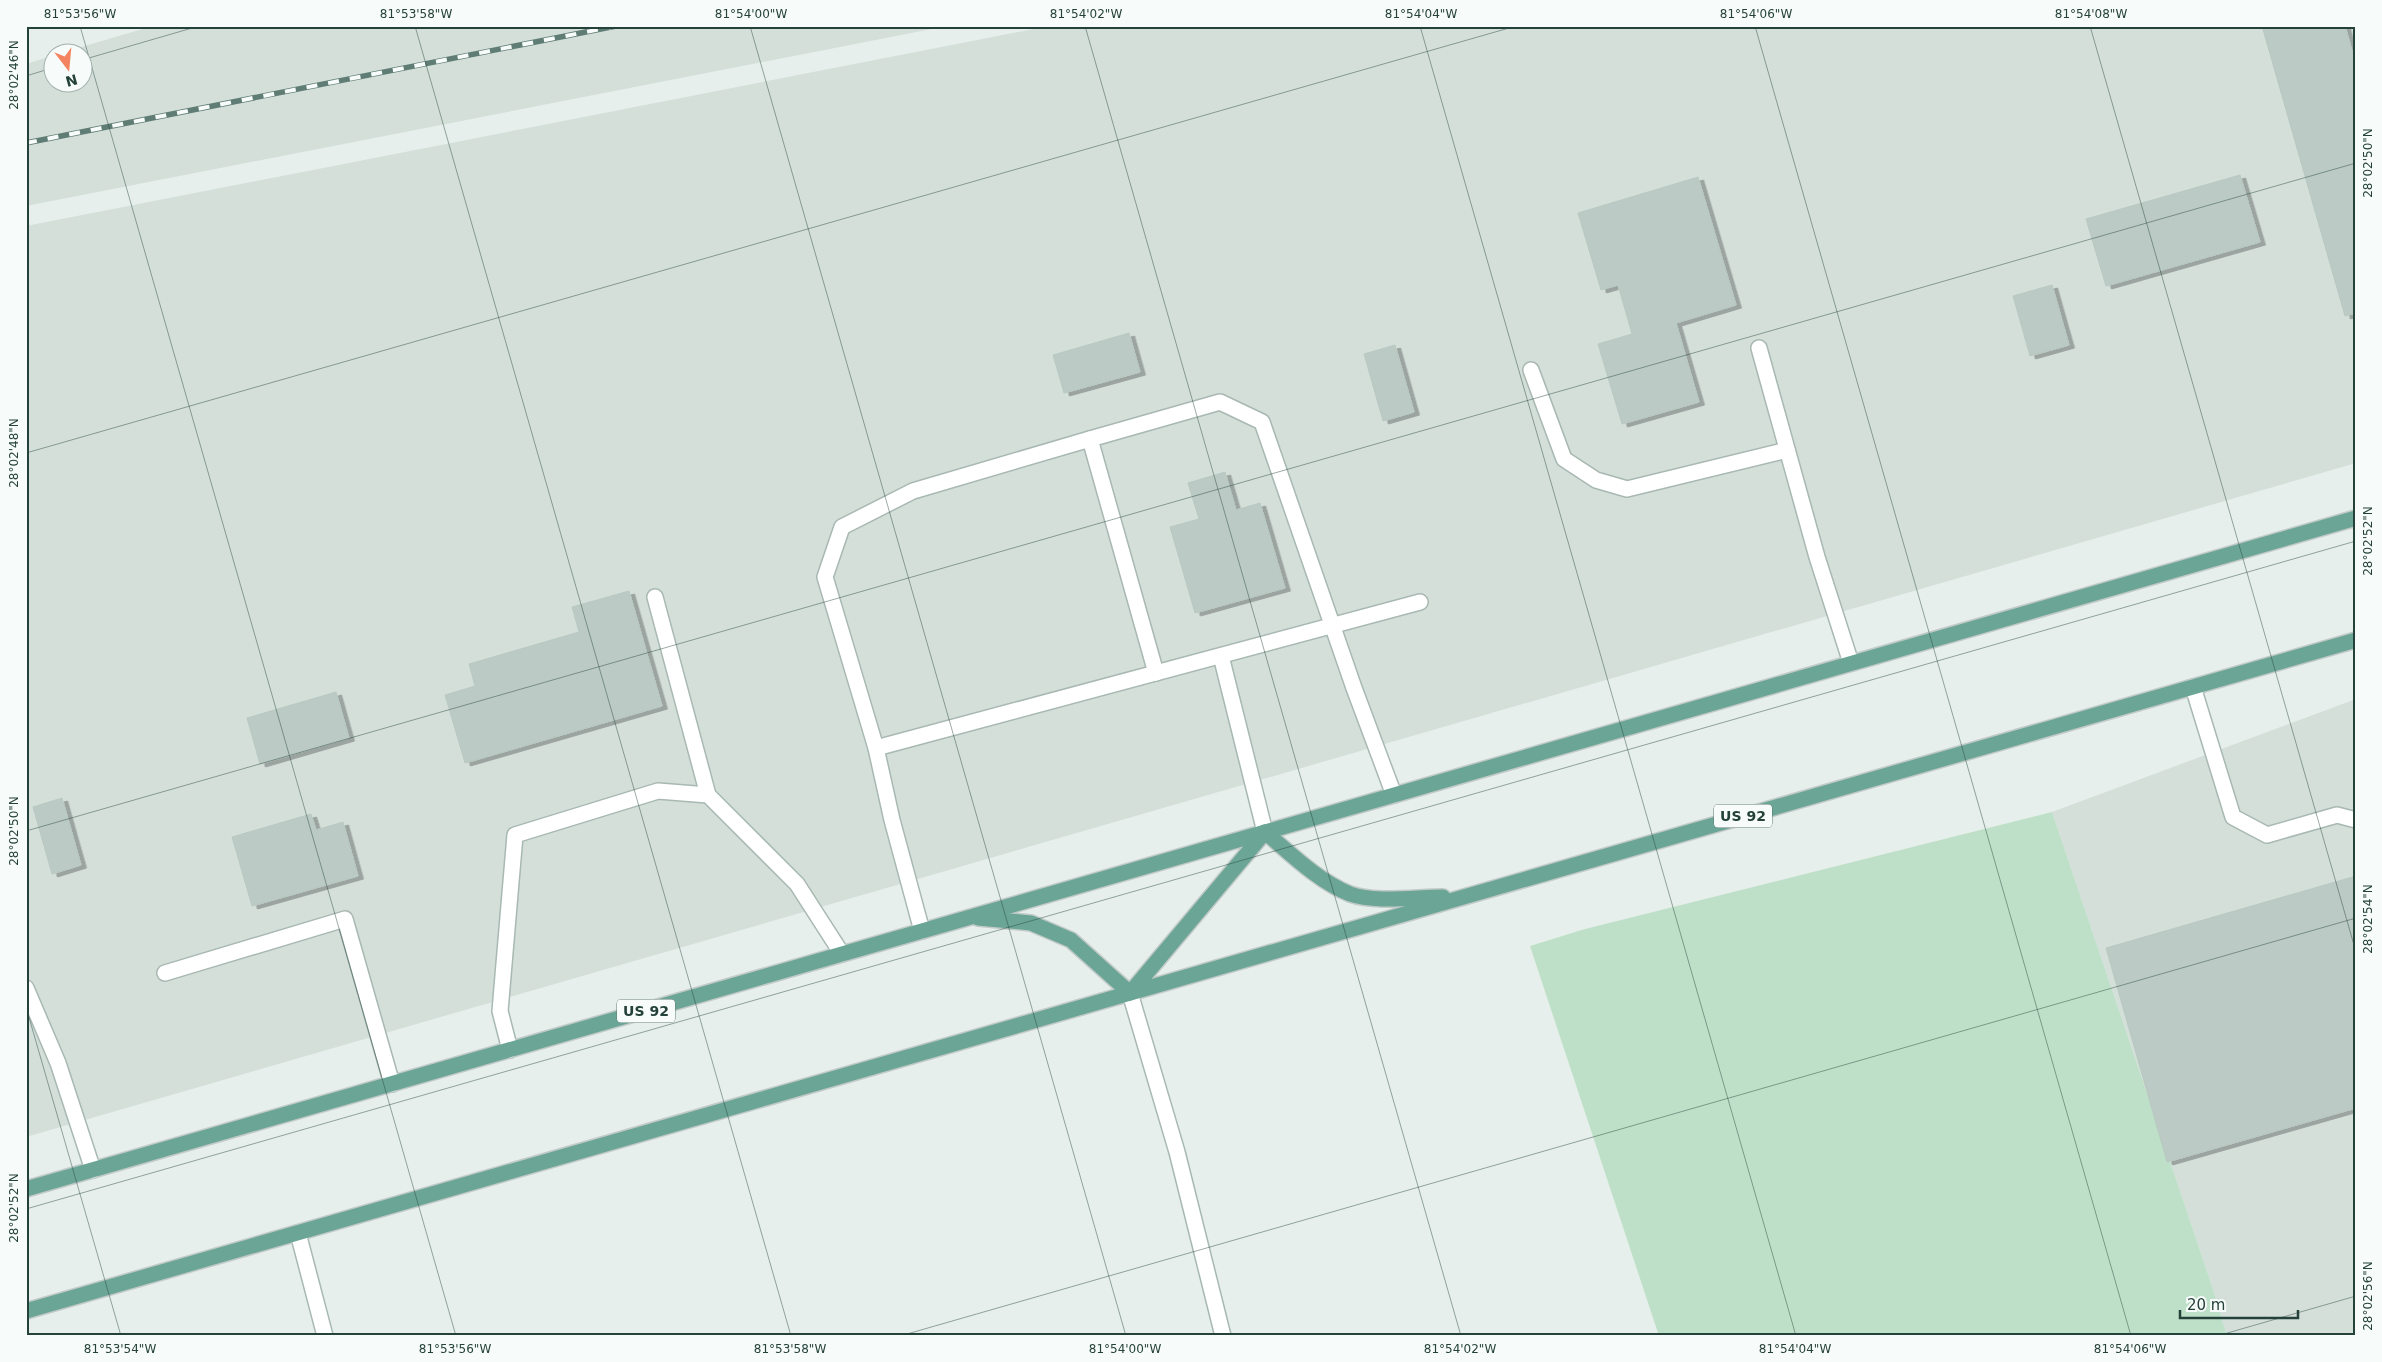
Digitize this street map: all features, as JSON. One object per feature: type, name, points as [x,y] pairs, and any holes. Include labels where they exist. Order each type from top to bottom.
[{"type":"main road","name":"US 92","points":[[26,1189],[2356,518]]},
{"type":"main road","name":"US 92","points":[[26,1311],[2356,640]]},
{"type":"main road","points":[[969,918],[1031,924],[1072,940],[1130,993],[1265,832],[1312,872],[1350,894],[1375,898],[1464,897]]},
{"type":"lane","points":[[1758,348],[1817,557],[1851,663]]},
{"type":"lane","points":[[1532,370],[1564,459],[1596,480],[1627,490],[1787,450]]},
{"type":"lane","points":[[922,931],[892,820],[876,748],[825,577],[842,527],[913,491],[1090,439],[1220,402],[1262,422],[1394,795]]},
{"type":"lane","points":[[1090,439],[1156,673]]},
{"type":"lane","points":[[655,597],[708,795],[797,884],[842,954]]},
{"type":"lane","points":[[876,748],[1420,602]]},
{"type":"lane","points":[[1221,656],[1265,832]]},
{"type":"lane","points":[[2193,687],[2232,817],[2267,835],[2337,816],[2356,820]]},
{"type":"lane","points":[[510,1050],[500,1011],[515,835],[658,791],[708,795]]},
{"type":"lane","points":[[165,973],[345,919],[392,1084]]},
{"type":"lane","points":[[26,988],[58,1063],[93,1170]]},
{"type":"lane","points":[[1130,993],[1177,1152],[1224,1336]]},
{"type":"lane","points":[[298,1233],[325,1336]]},
{"type":"shaded area","points":[[153,26],[947,26],[26,206],[26,64],[42,59],[42,92],[92,92],[92,44]]},
{"type":"shaded area","points":[[1049,26],[2356,26],[2356,463],[26,1137],[26,226]]},
{"type":"shaded area","points":[[2356,699],[2356,1336],[2227,1336],[2212,1286],[2052,812]]},
{"type":"green space","points":[[2052,812],[2212,1286],[2227,1336],[1659,1336],[1530,946],[1585,929]]},
{"type":"building","points":[[2262,26],[2345,26],[2356,65],[2356,313],[2345,316]]},
{"type":"building","points":[[2240,175],[2260,242],[2106,286],[2086,219]]},
{"type":"building","points":[[1698,177],[1736,305],[1676,323],[1699,402],[1622,424],[1598,344],[1632,334],[1618,285],[1601,290],[1578,213]]},
{"type":"building","points":[[2052,285],[2069,345],[2030,356],[2013,296]]},
{"type":"building","points":[[1129,333],[1140,372],[1064,393],[1053,355]]},
{"type":"building","points":[[1395,345],[1414,412],[1383,421],[1364,354]]},
{"type":"building","points":[[1225,472],[1236,510],[1260,503],[1285,588],[1195,613],[1170,527],[1199,519],[1188,483]]},
{"type":"building","points":[[629,591],[662,706],[465,763],[445,695],[475,686],[469,664],[579,632],[572,607]]},
{"type":"building","points":[[336,692],[349,738],[260,764],[247,718]]},
{"type":"building","points":[[62,798],[81,865],[52,874],[33,807]]},
{"type":"building","points":[[311,814],[316,830],[343,822],[358,876],[252,906],[232,837]]},
{"type":"building","points":[[2356,876],[2356,1108],[2167,1162],[2106,948]]},
{"type":"railway","points":[[26,143],[616,26]]}]
